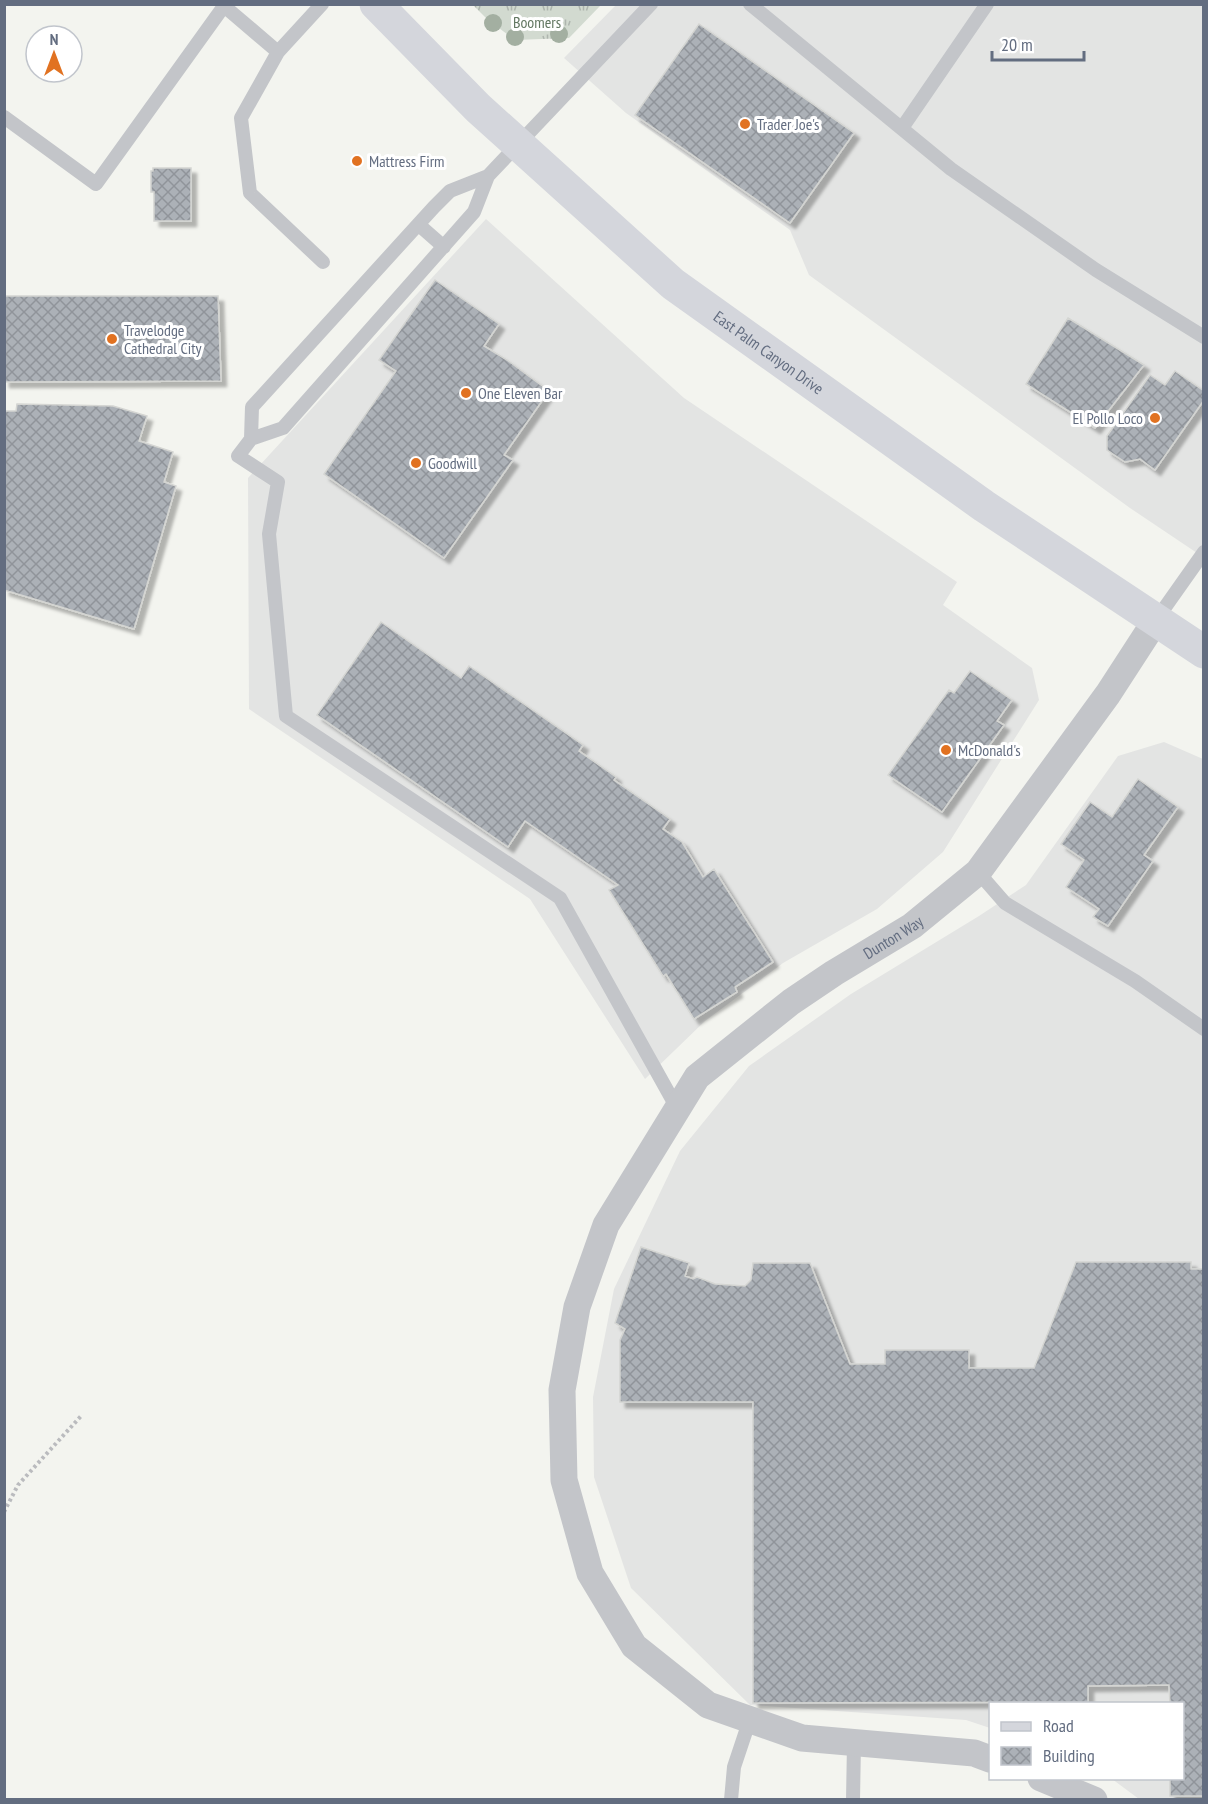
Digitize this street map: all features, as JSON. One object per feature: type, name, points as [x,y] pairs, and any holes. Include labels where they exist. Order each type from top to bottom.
[{"type":"main road","name":"East Palm Canyon Drive","points":[[376,4],[478,108],[673,284],[984,506],[1203,652]]},
{"type":"street","name":"Dunton Way","points":[[989,1759],[974,1753],[802,1738],[708,1705],[634,1646],[590,1573],[564,1480],[562,1390],[577,1307],[606,1225],[696,1077],[791,1002],[912,926],[978,872],[1108,694],[1156,620]]},
{"type":"street","points":[[1044,1780],[1094,1800]]},
{"type":"lane","points":[[322,4],[278,52],[241,118],[250,193],[323,262]]},
{"type":"lane","points":[[251,439],[252,407],[450,191],[488,176],[651,4]]},
{"type":"lane","points":[[750,4],[951,169],[1096,270],[1203,337]]},
{"type":"lane","points":[[902,128],[987,4]]},
{"type":"lane","points":[[4,117],[96,184],[224,5],[278,52]]},
{"type":"lane","points":[[488,176],[474,212],[284,428],[251,439],[238,456],[278,482],[269,534],[286,716],[560,898],[677,1108]]},
{"type":"lane","points":[[419,225],[444,247]]},
{"type":"lane","points":[[1156,620],[1203,552]]},
{"type":"lane","points":[[978,872],[1005,903],[1135,981],[1203,1029]]},
{"type":"lane","points":[[731,1800],[732,1776],[737,1752],[750,1719]]},
{"type":"lane","points":[[853,1800],[854,1743]]},
{"type":"path","points":[[4,1512],[18,1485],[82,1414]]},
{"type":"shaded area","points":[[616,5],[1203,5],[1203,557],[1130,508],[809,275],[790,230],[626,113],[564,58]]},
{"type":"shaded area","points":[[486,219],[684,398],[957,582],[943,605],[1032,668],[1039,700],[943,852],[877,909],[783,963],[705,1021],[645,1079],[530,899],[249,709],[248,478]]},
{"type":"shaded area","points":[[1164,742],[1203,759],[1203,1799],[1139,1799],[1113,1780],[1184,1780],[1184,1702],[989,1702],[989,1728],[966,1720],[750,1705],[631,1588],[594,1477],[593,1397],[614,1289],[680,1151],[749,1066],[851,994],[1026,885],[1118,756]]},
{"type":"green space","name":"Boomers","points":[[473,5],[601,5],[569,38],[515,40],[488,20]]},
{"type":"building","name":"Trader Joe's","points":[[699,24],[854,133],[790,223],[635,115]]},
{"type":"building","points":[[153,168],[191,168],[191,221],[154,221],[154,192],[151,192]]},
{"type":"building","points":[[435,280],[499,324],[484,346],[549,391],[504,455],[513,460],[444,558],[324,474],[396,371],[379,360]]},
{"type":"building","name":"Travelodge Cathedral City","points":[[4,296],[218,296],[221,381],[4,382]]},
{"type":"building","points":[[1068,318],[1144,365],[1095,428],[1026,384]]},
{"type":"building","name":"El Pollo Loco","points":[[1175,371],[1204,391],[1204,400],[1155,470],[1140,459],[1125,462],[1107,450],[1107,436],[1150,375],[1165,385]]},
{"type":"building","points":[[17,404],[113,406],[147,416],[139,441],[173,452],[164,482],[176,486],[134,629],[4,590],[4,411],[16,411]]},
{"type":"building","points":[[381,622],[461,678],[469,666],[583,745],[579,751],[616,777],[614,780],[670,819],[663,829],[682,842],[703,877],[714,869],[773,962],[735,987],[737,992],[694,1019],[666,974],[663,976],[609,890],[618,885],[525,821],[508,847],[317,715]]},
{"type":"building","name":"McDonald's","points":[[970,671],[1012,700],[997,721],[1004,725],[942,812],[888,775],[949,690],[954,693]]},
{"type":"building","points":[[1138,779],[1178,807],[1144,855],[1153,861],[1108,926],[1093,917],[1099,909],[1066,887],[1084,860],[1061,844],[1090,802],[1112,817]]},
{"type":"building","points":[[641,1247],[689,1263],[685,1276],[693,1279],[697,1277],[715,1284],[745,1286],[751,1280],[753,1263],[810,1263],[850,1364],[885,1364],[885,1350],[969,1350],[969,1368],[1034,1368],[1076,1262],[1191,1262],[1191,1269],[1204,1269],[1204,1796],[1170,1796],[1170,1780],[1184,1780],[1184,1702],[1170,1702],[1169,1685],[1088,1686],[1088,1702],[753,1703],[753,1402],[620,1402],[620,1340],[625,1329],[615,1323]]},
{"type":"place","name":"Trader Joe's","points":[[745,124]]},
{"type":"place","name":"Mattress Firm","points":[[357,161]]},
{"type":"place","name":"Travelodge Cathedral City","points":[[112,339]]},
{"type":"place","name":"One Eleven Bar","points":[[466,393]]},
{"type":"place","name":"El Pollo Loco","points":[[1155,418]]},
{"type":"place","name":"Goodwill","points":[[416,463]]},
{"type":"place","name":"McDonald's","points":[[946,750]]}]
